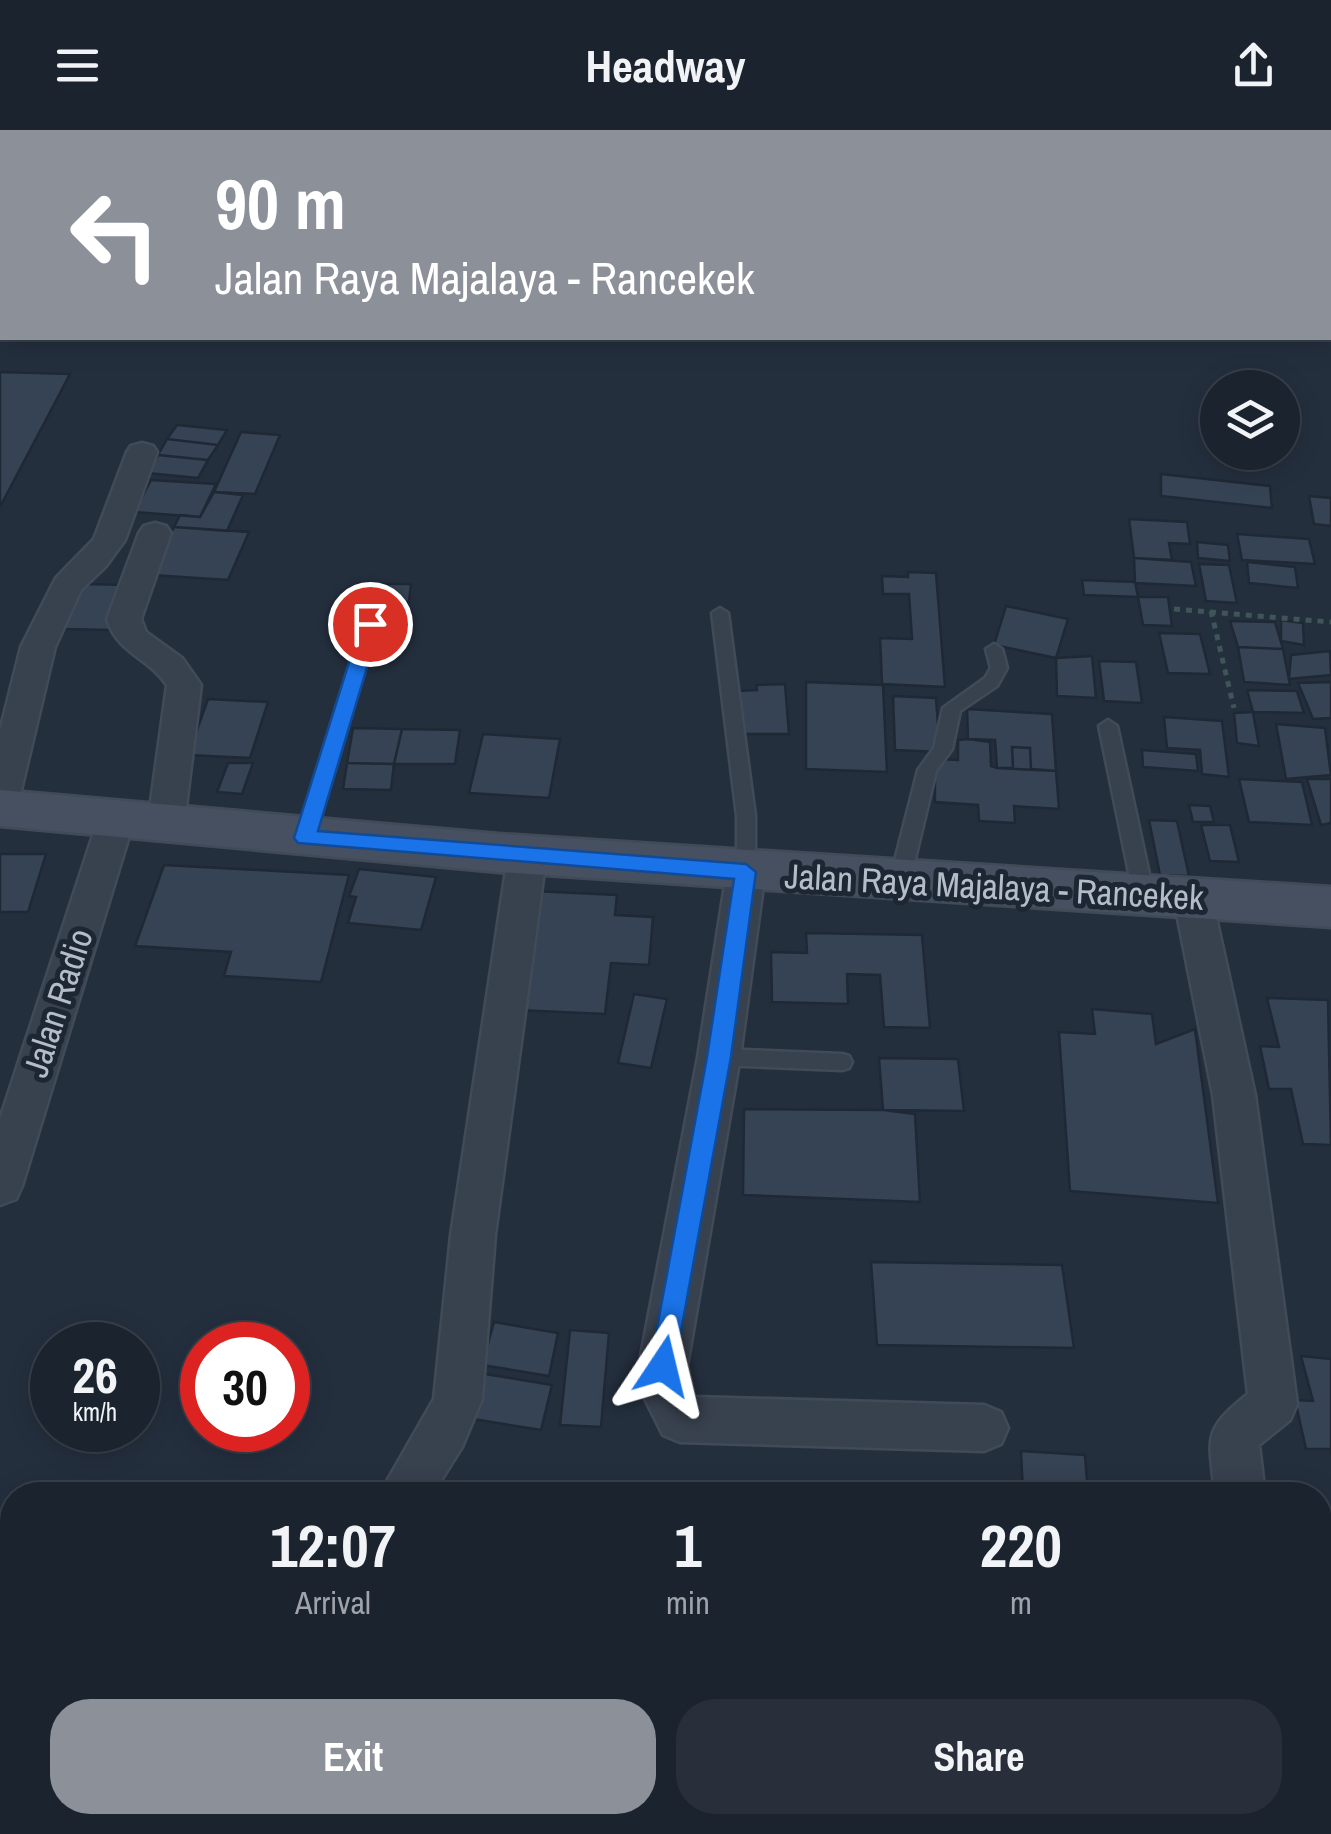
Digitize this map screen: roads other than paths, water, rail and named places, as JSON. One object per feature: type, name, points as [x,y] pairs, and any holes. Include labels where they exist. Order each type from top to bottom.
[{"type":"main road","name":"Jalan Raya Majalaya - Rancekek","points":[[0,806],[527,858],[899,884],[1331,907]]},
{"type":"street","points":[[0,806],[38,648],[67,585],[108,540],[142,452]]},
{"type":"street","points":[[90,563],[149,546],[124,619],[126,633],[134,644],[179,670],[184,685],[166,823]]},
{"type":"street","name":"Jalan Radio","points":[[0,1186],[116,820]]},
{"type":"street","points":[[412,1482],[445,1431],[458,1399],[473,1235],[527,858]]},
{"type":"street","points":[[746,872],[719,1057],[663,1366],[668,1397],[680,1419],[984,1428]]},
{"type":"street","points":[[1168,898],[1234,1095],[1274,1404],[1234,1435],[1239,1482]]},
{"type":"lane","points":[[720,613],[746,816],[746,872]]},
{"type":"lane","points":[[305,838],[370,624]]},
{"type":"lane","points":[[899,884],[927,770],[943,749],[952,708],[991,682],[999,668],[994,648]]},
{"type":"lane","points":[[1108,726],[1168,898]]},
{"type":"lane","points":[[719,1057],[842,1062]]}]
